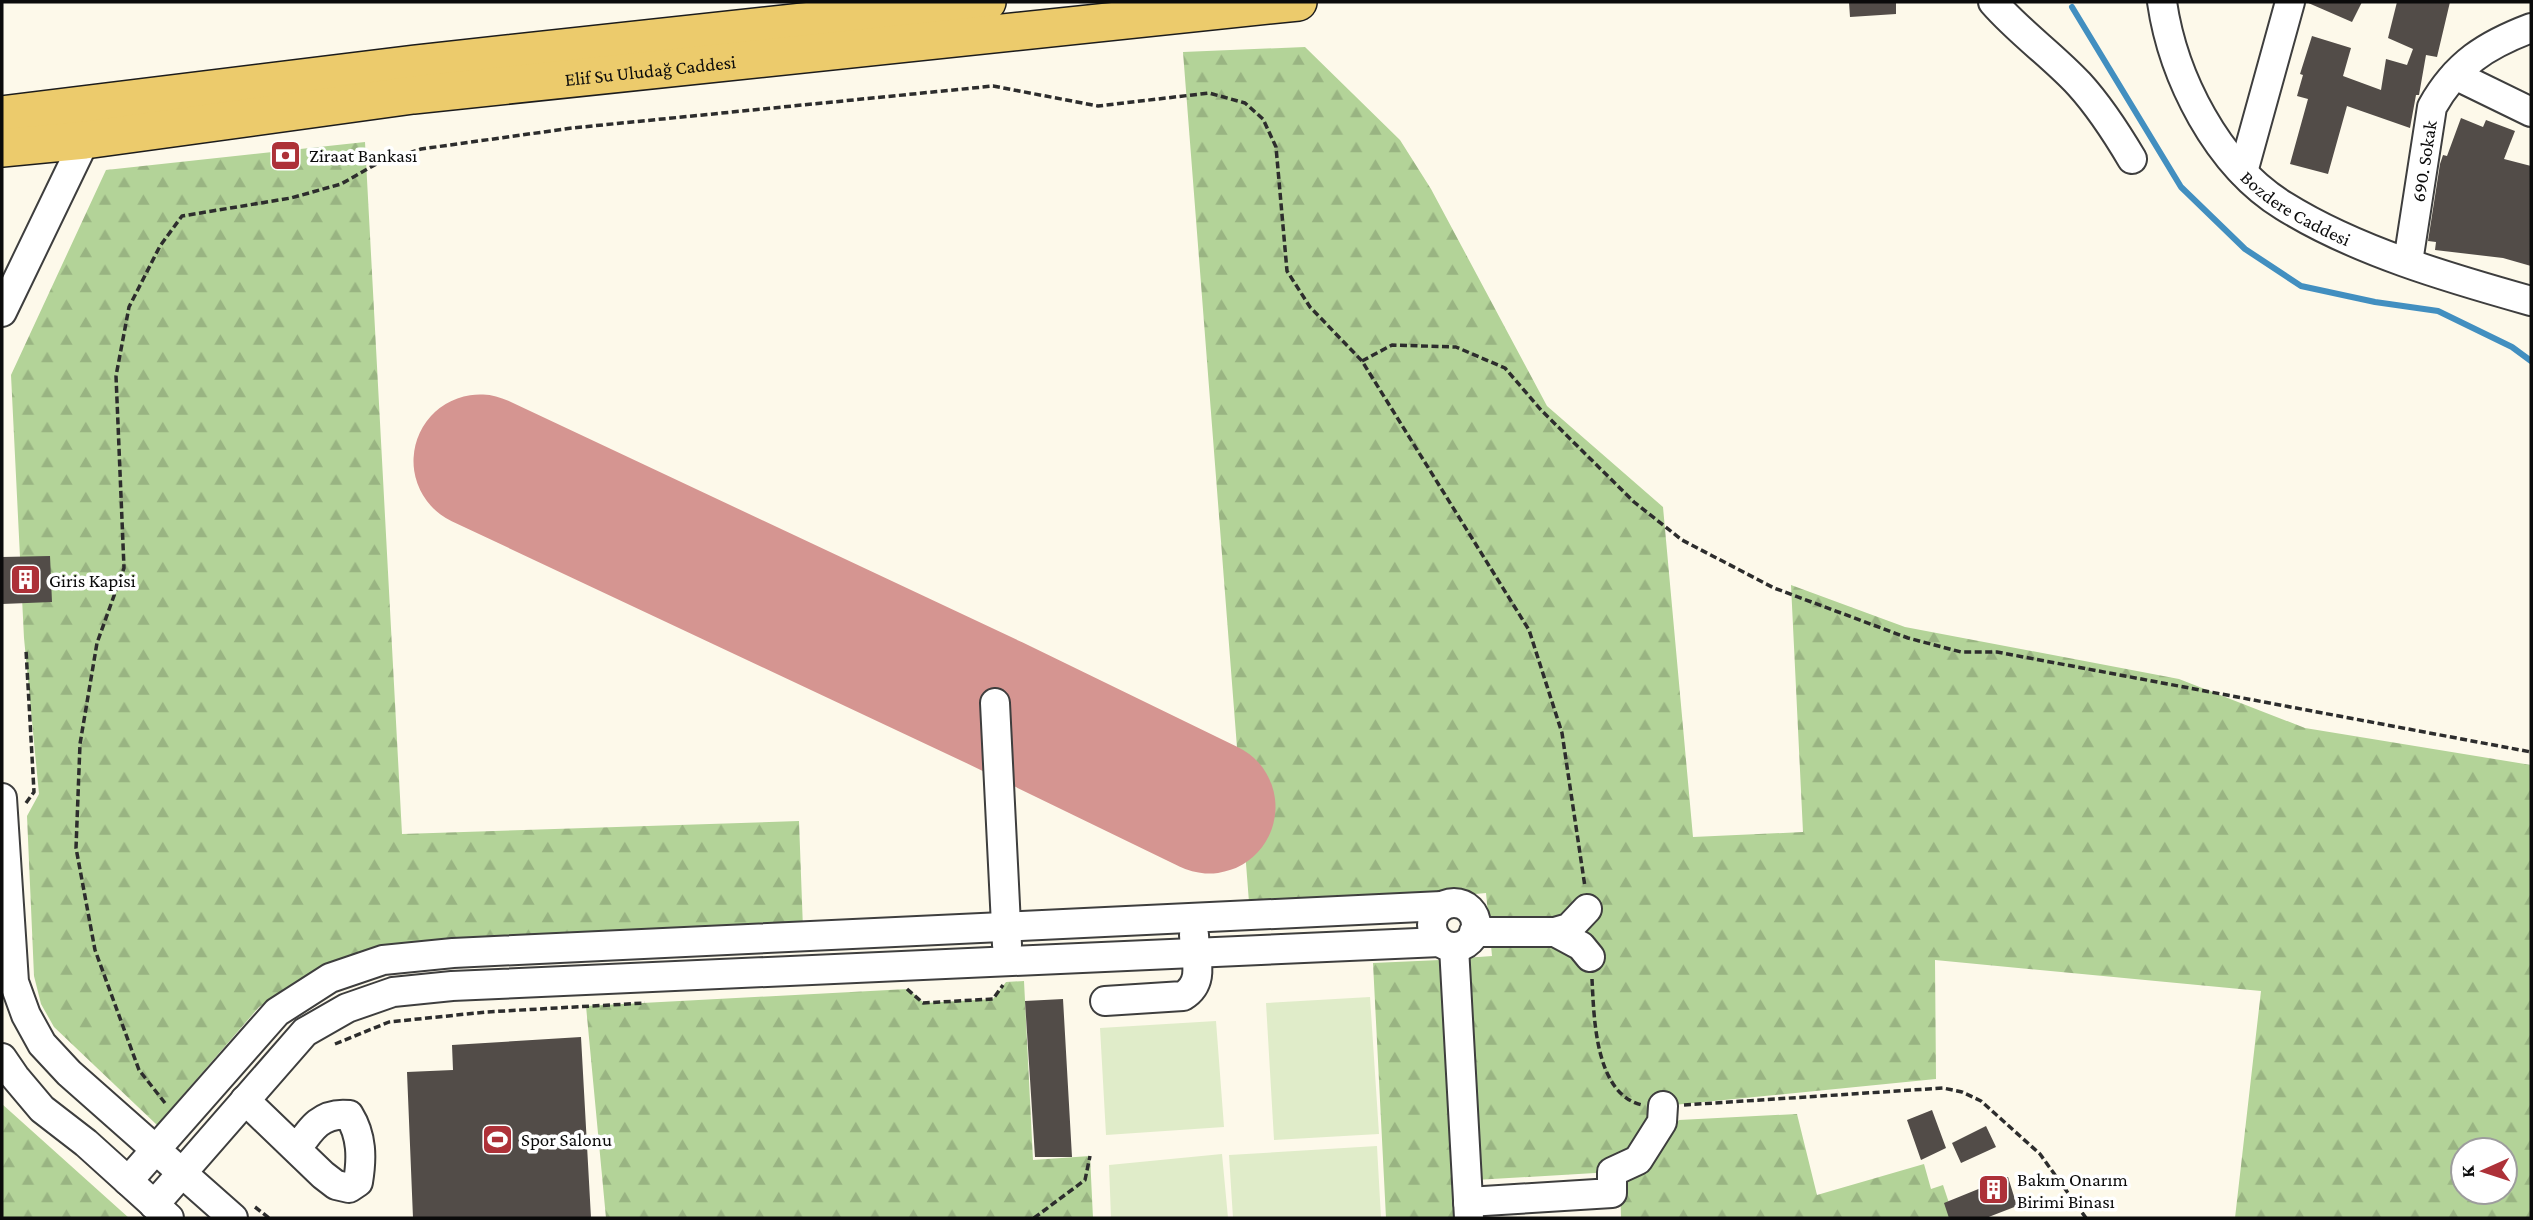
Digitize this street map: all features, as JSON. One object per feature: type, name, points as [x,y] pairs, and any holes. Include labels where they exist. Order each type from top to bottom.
[{"type":"main road","name":"Elif Su Uludağ Caddesi","points":[[2,115],[415,64],[987,2]]},
{"type":"main road","name":"Elif Su Uludağ Caddesi","points":[[2,148],[85,140],[413,95],[1298,2]]},
{"type":"street","points":[[1993,2],[2025,36],[2078,84],[2109,121],[2132,159]]},
{"type":"street","name":"Bozdere Caddesi","points":[[2162,2],[2165,24],[2183,80],[2207,126],[2243,172],[2282,205],[2334,233],[2409,262],[2531,301]]},
{"type":"street","points":[[2243,172],[2290,2]]},
{"type":"street","name":"690. Sokak","points":[[2409,262],[2432,107],[2444,87],[2478,53],[2499,40],[2531,28]]},
{"type":"street","points":[[2455,75],[2531,112]]},
{"type":"street","points":[[2,312],[85,140]]},
{"type":"street","points":[[995,703],[1007,972]]},
{"type":"street","points":[[11,804],[4,869],[6,909],[14,982],[26,1016],[43,1044],[69,1073],[181,1172],[243,1212]]},
{"type":"street","points":[[128,1181],[277,1012],[330,978],[383,960],[453,953],[1442,906],[1455,902],[1468,908],[1475,921],[1456,941],[1468,1210],[1612,1193],[1612,1172],[1638,1160],[1662,1122],[1663,1106]]},
{"type":"street","points":[[1442,906],[1433,917],[1435,937],[1456,941]]},
{"type":"street","points":[[2,1058],[42,1109],[86,1143],[162,1211],[181,1172],[304,1032],[346,1008],[393,992],[452,986],[1007,972],[1195,953],[1456,941],[1555,932],[1569,928],[1587,909]]},
{"type":"street","points":[[1105,1001],[1183,996],[1194,990],[1198,976],[1193,918]]},
{"type":"street","points":[[1555,932],[1581,946],[1590,957]]},
{"type":"street","points":[[212,1085],[241,1104],[297,1149]]},
{"type":"path","points":[[180,1121],[139,1070],[94,950],[76,848],[80,744],[97,643],[124,568],[116,376],[129,307],[160,246],[183,216],[291,198],[341,184],[377,163],[421,149],[572,128],[993,86],[1098,106],[1209,93],[1245,103],[1262,119],[1276,147],[1287,271],[1310,307],[1362,361],[1529,630],[1562,733],[1587,909]]},
{"type":"path","points":[[1362,361],[1392,345],[1456,347],[1506,368],[1541,410],[1634,502],[1682,540],[1774,588],[1908,638],[1961,652],[2009,654],[2531,752]]},
{"type":"path","points":[[11,804],[34,792],[26,650]]},
{"type":"path","points":[[1590,957],[1594,1023],[1607,1077],[1628,1101],[1651,1107],[1943,1088],[1962,1092],[1981,1101],[2040,1154],[2086,1218]]},
{"type":"path","points":[[894,990],[908,989],[923,1003],[993,999],[1007,972]]},
{"type":"path","points":[[333,1045],[389,1022],[486,1012],[653,1003]]},
{"type":"path","points":[[1034,1218],[1085,1180],[1090,1156]]},
{"type":"path","points":[[243,1212],[268,1218]]},
{"type":"green space","points":[[1305,47],[1400,140],[1431,189],[1547,406],[1663,507],[1693,837],[1803,832],[1791,585],[1905,627],[2179,679],[2305,728],[2531,765],[2531,1218],[2235,1218],[2261,991],[1935,960],[1936,1079],[1663,1106],[1612,1172],[1475,1180],[1465,958],[1492,956],[1486,893],[1250,915],[1183,52]]},
{"type":"green space","points":[[365,142],[402,834],[799,821],[803,929],[376,947],[308,976],[259,1007],[157,1125],[54,1027],[41,1004],[34,976],[27,816],[39,794],[24,638],[11,375],[106,170]]},
{"type":"green space","points":[[1440,960],[1456,1218],[1386,1218],[1373,963]]},
{"type":"green space","points":[[1024,981],[1033,1160],[1090,1156],[1093,1218],[606,1218],[586,1006],[908,989],[924,1003],[993,999],[1006,982]]},
{"type":"green space","points":[[1370,997],[1379,1134],[1274,1140],[1266,1003]]},
{"type":"green space","points":[[1216,1021],[1224,1127],[1106,1135],[1100,1028]]},
{"type":"green space","points":[[2,1104],[129,1218],[2,1218]]},
{"type":"green space","points":[[1797,1114],[1817,1195],[1924,1164],[1931,1189],[1943,1185],[1954,1218],[1621,1218],[1620,1176],[1638,1175],[1679,1120]]},
{"type":"green space","points":[[1377,1146],[1381,1218],[1233,1218],[1229,1155]]},
{"type":"green space","points":[[1222,1154],[1228,1218],[1111,1218],[1109,1165]]},
{"type":"building","points":[[1849,2],[1896,2],[1896,14],[1850,17]]},
{"type":"building","points":[[2306,2],[2362,2],[2352,22]]},
{"type":"building","points":[[2397,2],[2450,2],[2437,57],[2426,55],[2410,128],[2347,106],[2328,174],[2290,164],[2308,99],[2297,96],[2303,75],[2300,74],[2312,36],[2351,48],[2343,76],[2381,90],[2386,59],[2407,65],[2413,49],[2388,38]]},
{"type":"building","points":[[2461,118],[2483,127],[2486,120],[2515,131],[2504,159],[2531,166],[2531,266],[2503,258],[2435,250],[2436,242],[2428,241],[2440,164],[2443,155],[2447,156]]},
{"type":"building","name":"Giris Kapisi","points":[[50,556],[52,602],[2,604],[2,557]]},
{"type":"building","points":[[1063,999],[1072,1157],[1035,1157],[1025,1001]]},
{"type":"building","name":"Spor Salonu","points":[[581,1037],[591,1218],[413,1218],[407,1072],[453,1070],[452,1045]]},
{"type":"building","points":[[1932,1110],[1946,1148],[1921,1160],[1907,1120]]},
{"type":"building","name":"Bakım Onarım Birimi Binası","points":[[1986,1126],[1996,1147],[1961,1163],[1952,1143]]},
{"type":"building","name":"Bakım Onarım Birimi Binası","points":[[2008,1177],[2017,1206],[1986,1218],[1949,1218],[1944,1203]]},
{"type":"waterway","points":[[2072,7],[2181,187],[2245,249],[2301,286],[2375,302],[2438,311],[2512,347],[2531,361]]},
{"type":"runway","points":[[480,461],[995,703],[1209,807]]},
{"type":"place","name":"Ziraat Bankası","points":[[286,155]]},
{"type":"place","name":"Giris Kapisi","points":[[26,580]]},
{"type":"place","name":"Spor Salonu","points":[[498,1139]]},
{"type":"place","name":"Bakım Onarım Birimi Binası","points":[[1994,1190]]}]
